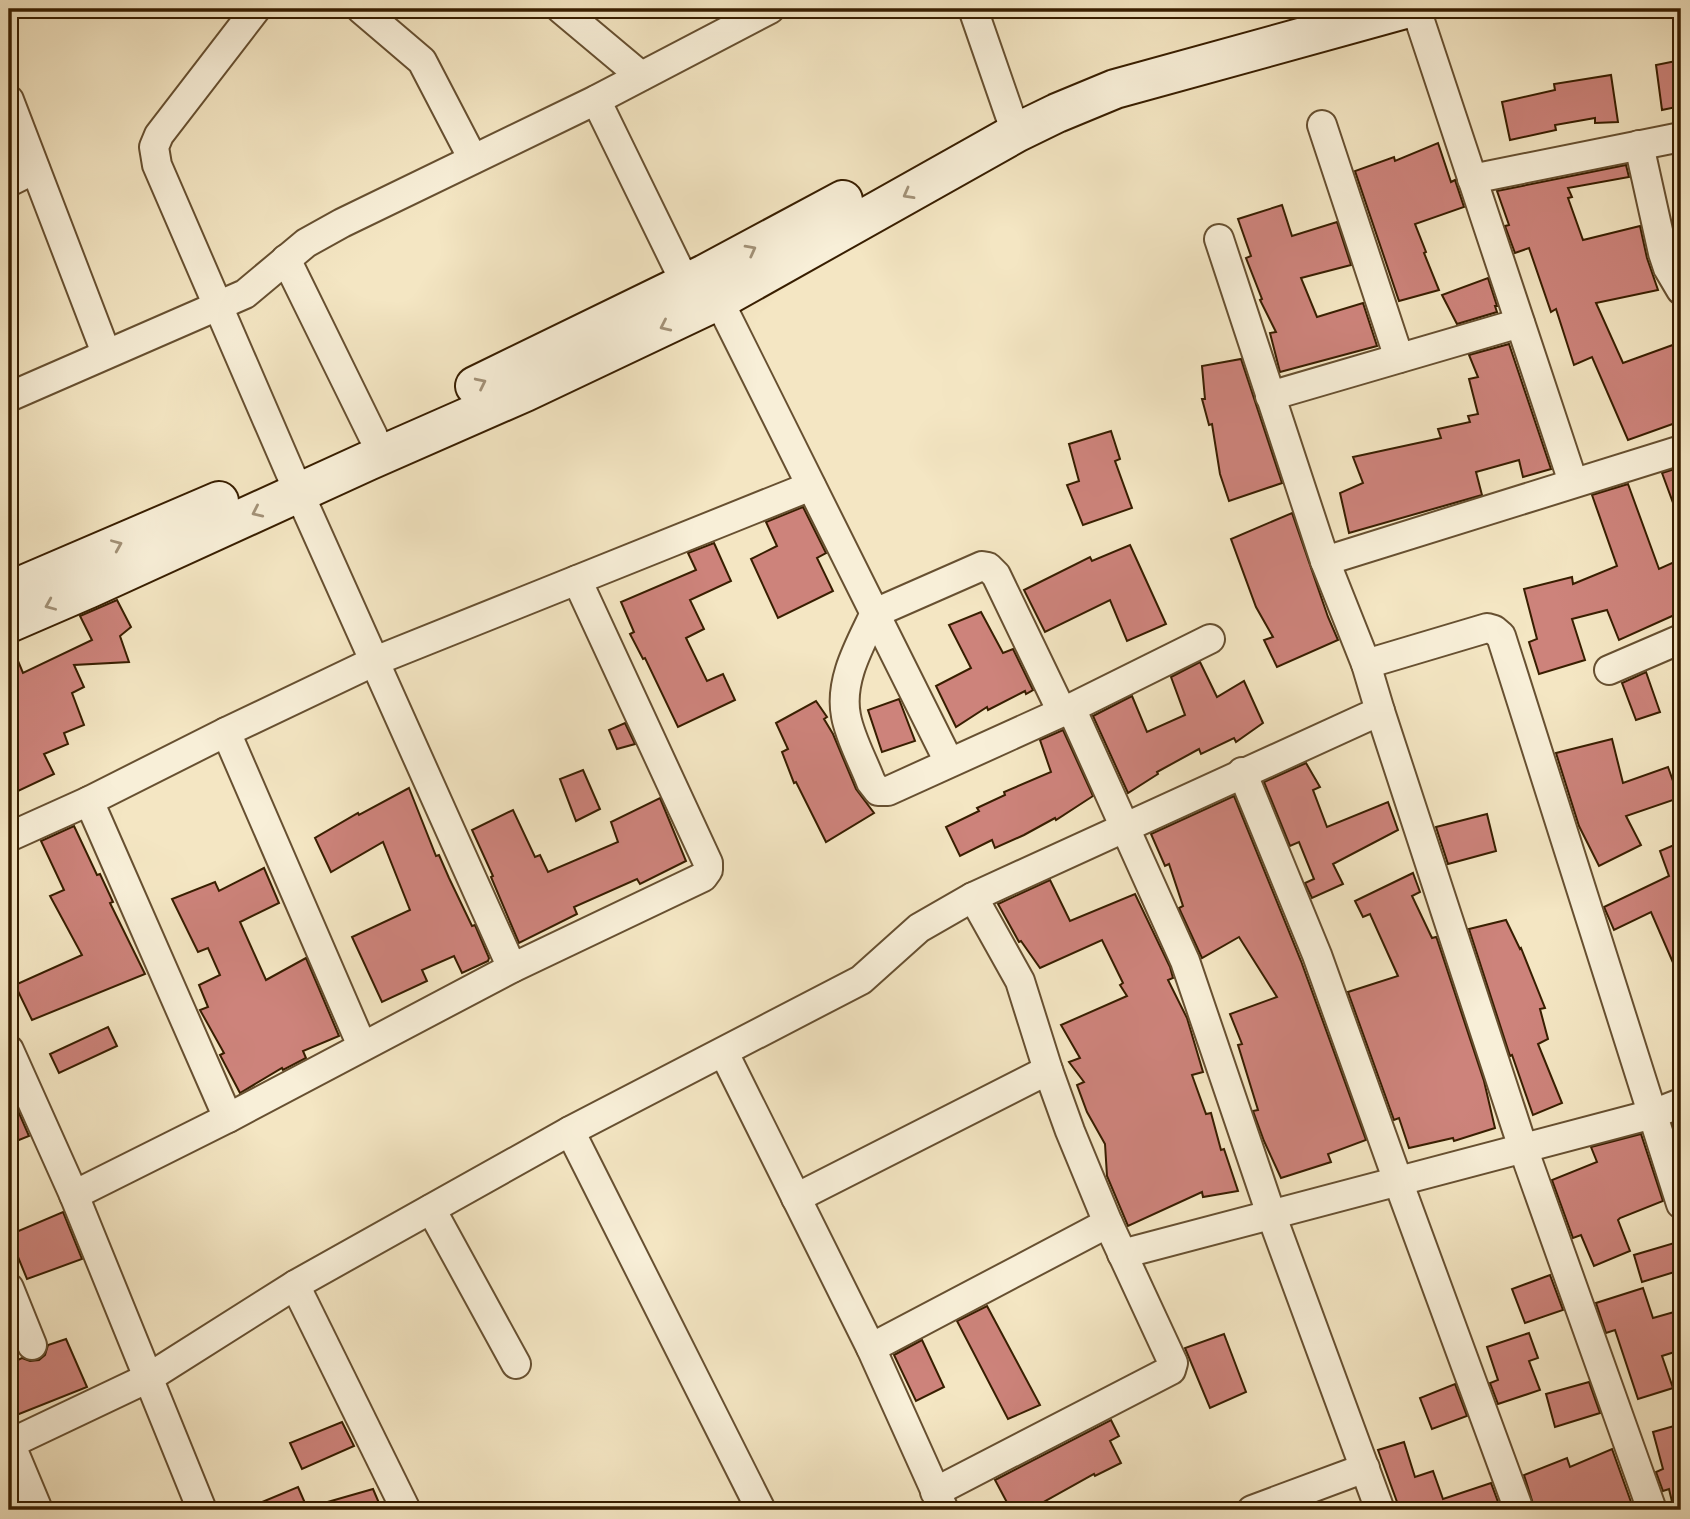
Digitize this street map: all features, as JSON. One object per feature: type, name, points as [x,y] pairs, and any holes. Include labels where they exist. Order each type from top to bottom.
[{"type":"street","points":[[256,9],[159,135],[154,146],[157,165],[294,482],[512,968]]},
{"type":"street","points":[[361,9],[422,61],[473,159]]},
{"type":"street","points":[[561,9],[641,76]]},
{"type":"street","points":[[9,397],[245,294],[306,243],[342,223],[596,100],[770,9]]},
{"type":"street","points":[[973,9],[1013,122]]},
{"type":"street","points":[[9,591],[525,392],[703,286],[1013,122],[1068,85],[1150,56],[1315,9]]},
{"type":"street","points":[[1013,122],[1057,113],[1115,89],[1405,9]]},
{"type":"street","points":[[1416,9],[1573,482]]},
{"type":"street","points":[[9,100],[106,353]]},
{"type":"street","points":[[596,100],[703,286],[811,486],[949,762]]},
{"type":"street","points":[[1322,125],[1399,358]]},
{"type":"street","points":[[1472,179],[1681,137]]},
{"type":"street","points":[[1639,145],[1662,253],[1681,289]]},
{"type":"street","points":[[9,182],[35,169]]},
{"type":"street","points":[[1219,239],[1325,561],[1366,664],[1523,1148],[1652,1510]]},
{"type":"street","points":[[286,259],[373,436]]},
{"type":"street","points":[[9,623],[90,588],[294,482],[373,436],[703,286]]},
{"type":"street","points":[[1270,396],[1520,323]]},
{"type":"street","points":[[1325,561],[1681,450]]},
{"type":"street","points":[[9,837],[375,662],[811,486]]},
{"type":"street","points":[[1210,639],[1066,710],[888,791],[878,790],[871,782],[846,717],[844,692],[849,671],[875,613],[982,566],[988,567],[996,575],[1066,710],[1125,827],[1185,961],[1271,1214],[1380,1510]]},
{"type":"street","points":[[74,1195],[228,1118],[512,968],[703,877],[708,870],[708,863],[577,580]]},
{"type":"street","points":[[1366,664],[1487,628],[1494,629],[1501,636],[1681,1205]]},
{"type":"street","points":[[1609,670],[1681,639]]},
{"type":"street","points":[[38,1510],[9,1444],[148,1378],[295,1285],[570,1131],[861,980],[919,928],[973,897],[1380,711]]},
{"type":"street","points":[[226,732],[362,1046]]},
{"type":"street","points":[[1242,772],[1313,942],[1519,1510]]},
{"type":"street","points":[[89,801],[228,1118]]},
{"type":"street","points":[[724,1053],[871,1348],[939,1501],[1171,1370],[1171,1355],[1108,1223],[1048,1070],[1020,981],[973,897]]},
{"type":"street","points":[[9,1050],[74,1195],[202,1510]]},
{"type":"street","points":[[796,1198],[1048,1070]]},
{"type":"street","points":[[1122,1254],[1653,1114],[1681,1102]]},
{"type":"street","points":[[570,1131],[761,1510]]},
{"type":"street","points":[[431,1209],[516,1364]]},
{"type":"street","points":[[871,1348],[1108,1223]]},
{"type":"street","points":[[295,1285],[406,1510]]},
{"type":"street","points":[[9,1289],[32,1345]]},
{"type":"street","points":[[1252,1510],[1365,1468]]},
{"type":"building","points":[[1681,60],[1681,106],[1662,110],[1656,65]]},
{"type":"building","points":[[1611,75],[1618,122],[1595,123],[1595,118],[1555,125],[1556,130],[1510,140],[1502,102],[1555,90],[1554,84]]},
{"type":"building","points":[[1438,143],[1451,182],[1455,180],[1464,207],[1415,224],[1439,290],[1399,301],[1355,171],[1394,157],[1395,161]]},
{"type":"building","points":[[1626,165],[1629,177],[1568,188],[1572,197],[1568,198],[1583,240],[1640,226],[1658,290],[1596,303],[1623,363],[1681,342],[1681,421],[1628,440],[1592,357],[1574,365],[1556,309],[1551,312],[1529,248],[1515,253],[1497,191]]},
{"type":"building","points":[[1282,205],[1292,236],[1337,222],[1351,265],[1301,278],[1317,317],[1363,303],[1377,346],[1280,372],[1270,333],[1276,332],[1260,300],[1262,299],[1246,258],[1251,256],[1238,219]]},
{"type":"building","points":[[1488,278],[1497,312],[1457,324],[1442,295]]},
{"type":"building","points":[[1509,344],[1551,469],[1523,477],[1519,460],[1476,472],[1482,495],[1349,533],[1340,493],[1363,483],[1353,457],[1441,438],[1438,429],[1470,422],[1468,416],[1478,414],[1469,379],[1478,377],[1469,355]]},
{"type":"building","points":[[1241,359],[1282,483],[1229,501],[1220,474],[1212,424],[1209,425],[1202,399],[1205,399],[1202,366]]},
{"type":"building","points":[[1111,431],[1120,459],[1115,461],[1132,508],[1083,525],[1067,485],[1079,481],[1069,444]]},
{"type":"building","points":[[1681,467],[1681,518],[1679,519],[1662,473]]},
{"type":"building","points":[[1628,484],[1659,569],[1681,559],[1681,612],[1619,640],[1607,610],[1572,619],[1585,660],[1539,674],[1529,642],[1537,639],[1524,589],[1572,577],[1573,584],[1617,566],[1592,495]]},
{"type":"building","points":[[803,507],[826,553],[817,558],[833,591],[778,618],[751,559],[777,546],[766,522]]},
{"type":"building","points":[[1292,513],[1338,640],[1277,667],[1264,640],[1273,637],[1256,607],[1231,539]]},
{"type":"building","points":[[714,543],[731,581],[690,600],[704,629],[686,638],[707,681],[723,674],[735,700],[678,727],[645,658],[643,659],[630,634],[634,632],[621,602],[696,570],[688,553]]},
{"type":"building","points":[[1130,545],[1166,624],[1127,641],[1110,600],[1045,632],[1024,590],[1090,557],[1092,561]]},
{"type":"building","points":[[117,600],[131,627],[120,636],[129,662],[74,665],[84,687],[72,693],[84,725],[64,733],[68,744],[44,754],[54,774],[16,792],[9,777],[9,644],[23,673],[92,640],[80,616]]},
{"type":"building","points":[[981,612],[1003,653],[1013,649],[1033,690],[1026,694],[1025,691],[988,710],[987,707],[956,727],[936,686],[971,668],[949,625]]},
{"type":"building","points":[[1200,662],[1217,697],[1244,681],[1263,723],[1236,742],[1234,738],[1201,754],[1199,749],[1157,772],[1158,774],[1128,793],[1093,716],[1132,696],[1147,732],[1185,715],[1171,677]]},
{"type":"building","points":[[1646,672],[1660,712],[1636,720],[1622,683]]},
{"type":"building","points":[[899,699],[915,741],[882,752],[868,710]]},
{"type":"building","points":[[816,701],[827,717],[824,719],[856,789],[874,813],[826,842],[796,782],[794,783],[782,752],[788,749],[776,723]]},
{"type":"building","points":[[625,723],[635,744],[617,749],[609,730]]},
{"type":"building","points":[[1063,730],[1093,796],[1056,820],[1055,818],[1024,835],[995,848],[992,840],[960,856],[946,827],[979,811],[977,808],[1005,795],[1004,792],[1051,772],[1040,740]]},
{"type":"building","points":[[1612,739],[1623,783],[1668,767],[1679,798],[1626,816],[1641,845],[1599,866],[1579,826],[1556,753]]},
{"type":"building","points":[[1306,763],[1320,787],[1313,790],[1327,827],[1388,802],[1398,830],[1333,864],[1343,884],[1312,898],[1305,883],[1314,879],[1299,842],[1290,846],[1264,782]]},
{"type":"building","points":[[583,770],[600,809],[576,821],[560,779]]},
{"type":"building","points":[[409,788],[436,856],[439,855],[489,958],[488,961],[462,973],[454,956],[422,970],[427,981],[382,1002],[352,937],[410,910],[383,842],[331,872],[315,838]]},
{"type":"building","points":[[1234,796],[1301,961],[1366,1140],[1328,1154],[1331,1162],[1281,1178],[1253,1111],[1258,1110],[1238,1045],[1242,1044],[1230,1014],[1277,997],[1239,937],[1202,958],[1179,908],[1183,906],[1169,864],[1165,866],[1151,834]]},
{"type":"building","points":[[660,798],[686,861],[640,884],[637,879],[574,907],[577,914],[519,943],[472,830],[513,810],[535,857],[540,855],[548,872],[618,842],[611,822]]},
{"type":"building","points":[[1487,814],[1496,851],[1448,864],[1436,827]]},
{"type":"building","points":[[74,826],[97,875],[100,874],[113,902],[110,903],[145,974],[32,1020],[15,985],[82,955],[50,896],[64,890],[41,841]]},
{"type":"building","points":[[1681,842],[1681,981],[1651,912],[1614,930],[1604,907],[1669,876],[1660,851]]},
{"type":"building","points":[[264,868],[279,903],[240,922],[266,980],[306,958],[339,1036],[303,1051],[306,1058],[283,1070],[282,1068],[240,1093],[220,1055],[224,1053],[200,1010],[208,1007],[199,985],[220,975],[208,948],[198,952],[172,899],[215,882],[219,891]]},
{"type":"building","points":[[1413,873],[1420,892],[1412,896],[1432,938],[1437,939],[1484,1081],[1495,1128],[1454,1141],[1453,1138],[1409,1148],[1399,1118],[1394,1120],[1348,992],[1398,976],[1370,914],[1363,917],[1355,901]]},
{"type":"building","points":[[1050,880],[1070,921],[1135,894],[1170,967],[1173,978],[1168,980],[1187,1018],[1203,1072],[1192,1075],[1206,1114],[1211,1113],[1221,1150],[1224,1149],[1238,1191],[1203,1197],[1202,1192],[1128,1226],[1107,1176],[1105,1144],[1087,1112],[1077,1085],[1084,1082],[1069,1062],[1080,1058],[1061,1025],[1127,996],[1120,985],[1123,983],[1102,940],[1040,968],[1021,941],[1019,942],[998,904]]},
{"type":"building","points":[[1506,920],[1521,948],[1545,1008],[1540,1009],[1548,1039],[1538,1044],[1562,1103],[1533,1115],[1512,1055],[1510,1056],[1469,929]]},
{"type":"building","points":[[108,1027],[117,1046],[59,1073],[50,1054]]},
{"type":"building","points":[[9,1090],[29,1136],[9,1144]]},
{"type":"building","points":[[1681,1121],[1681,1150],[1673,1124]]},
{"type":"building","points":[[1641,1134],[1663,1201],[1620,1218],[1618,1220],[1630,1251],[1594,1266],[1581,1235],[1573,1238],[1552,1180],[1597,1162],[1591,1147]]},
{"type":"building","points":[[63,1212],[82,1259],[27,1279],[9,1235]]},
{"type":"building","points":[[1681,1241],[1681,1270],[1642,1282],[1634,1255]]},
{"type":"building","points":[[1550,1275],[1563,1310],[1525,1323],[1512,1289]]},
{"type":"building","points":[[1643,1288],[1653,1318],[1681,1310],[1681,1350],[1662,1356],[1673,1388],[1638,1399],[1615,1330],[1606,1333],[1596,1303]]},
{"type":"building","points":[[987,1306],[1040,1405],[1008,1419],[957,1321]]},
{"type":"building","points":[[1529,1333],[1538,1358],[1529,1361],[1540,1390],[1498,1404],[1490,1383],[1498,1380],[1487,1347]]},
{"type":"building","points":[[1224,1334],[1246,1392],[1210,1408],[1185,1348]]},
{"type":"building","points":[[66,1339],[87,1387],[9,1418],[9,1364],[22,1358],[39,1360],[45,1355],[48,1345]]},
{"type":"building","points":[[922,1340],[944,1387],[916,1401],[894,1355]]},
{"type":"building","points":[[1589,1382],[1600,1413],[1555,1427],[1546,1394]]},
{"type":"building","points":[[1455,1384],[1467,1416],[1432,1429],[1420,1398]]},
{"type":"building","points":[[1111,1420],[1119,1436],[1110,1441],[1121,1463],[1095,1476],[1094,1474],[1042,1503],[1046,1510],[1011,1510],[995,1480]]},
{"type":"building","points":[[342,1422],[354,1446],[302,1469],[290,1443]]},
{"type":"building","points":[[1681,1424],[1681,1510],[1674,1510],[1669,1489],[1663,1491],[1656,1472],[1663,1469],[1653,1432]]},
{"type":"building","points":[[1404,1442],[1415,1477],[1433,1471],[1443,1499],[1491,1483],[1501,1510],[1400,1510],[1378,1450]]},
{"type":"building","points":[[1612,1449],[1631,1502],[1607,1510],[1535,1510],[1524,1475],[1567,1458],[1570,1467]]},
{"type":"building","points":[[298,1487],[308,1510],[243,1510]]},
{"type":"building","points":[[373,1489],[382,1510],[318,1510],[317,1505]]}]
